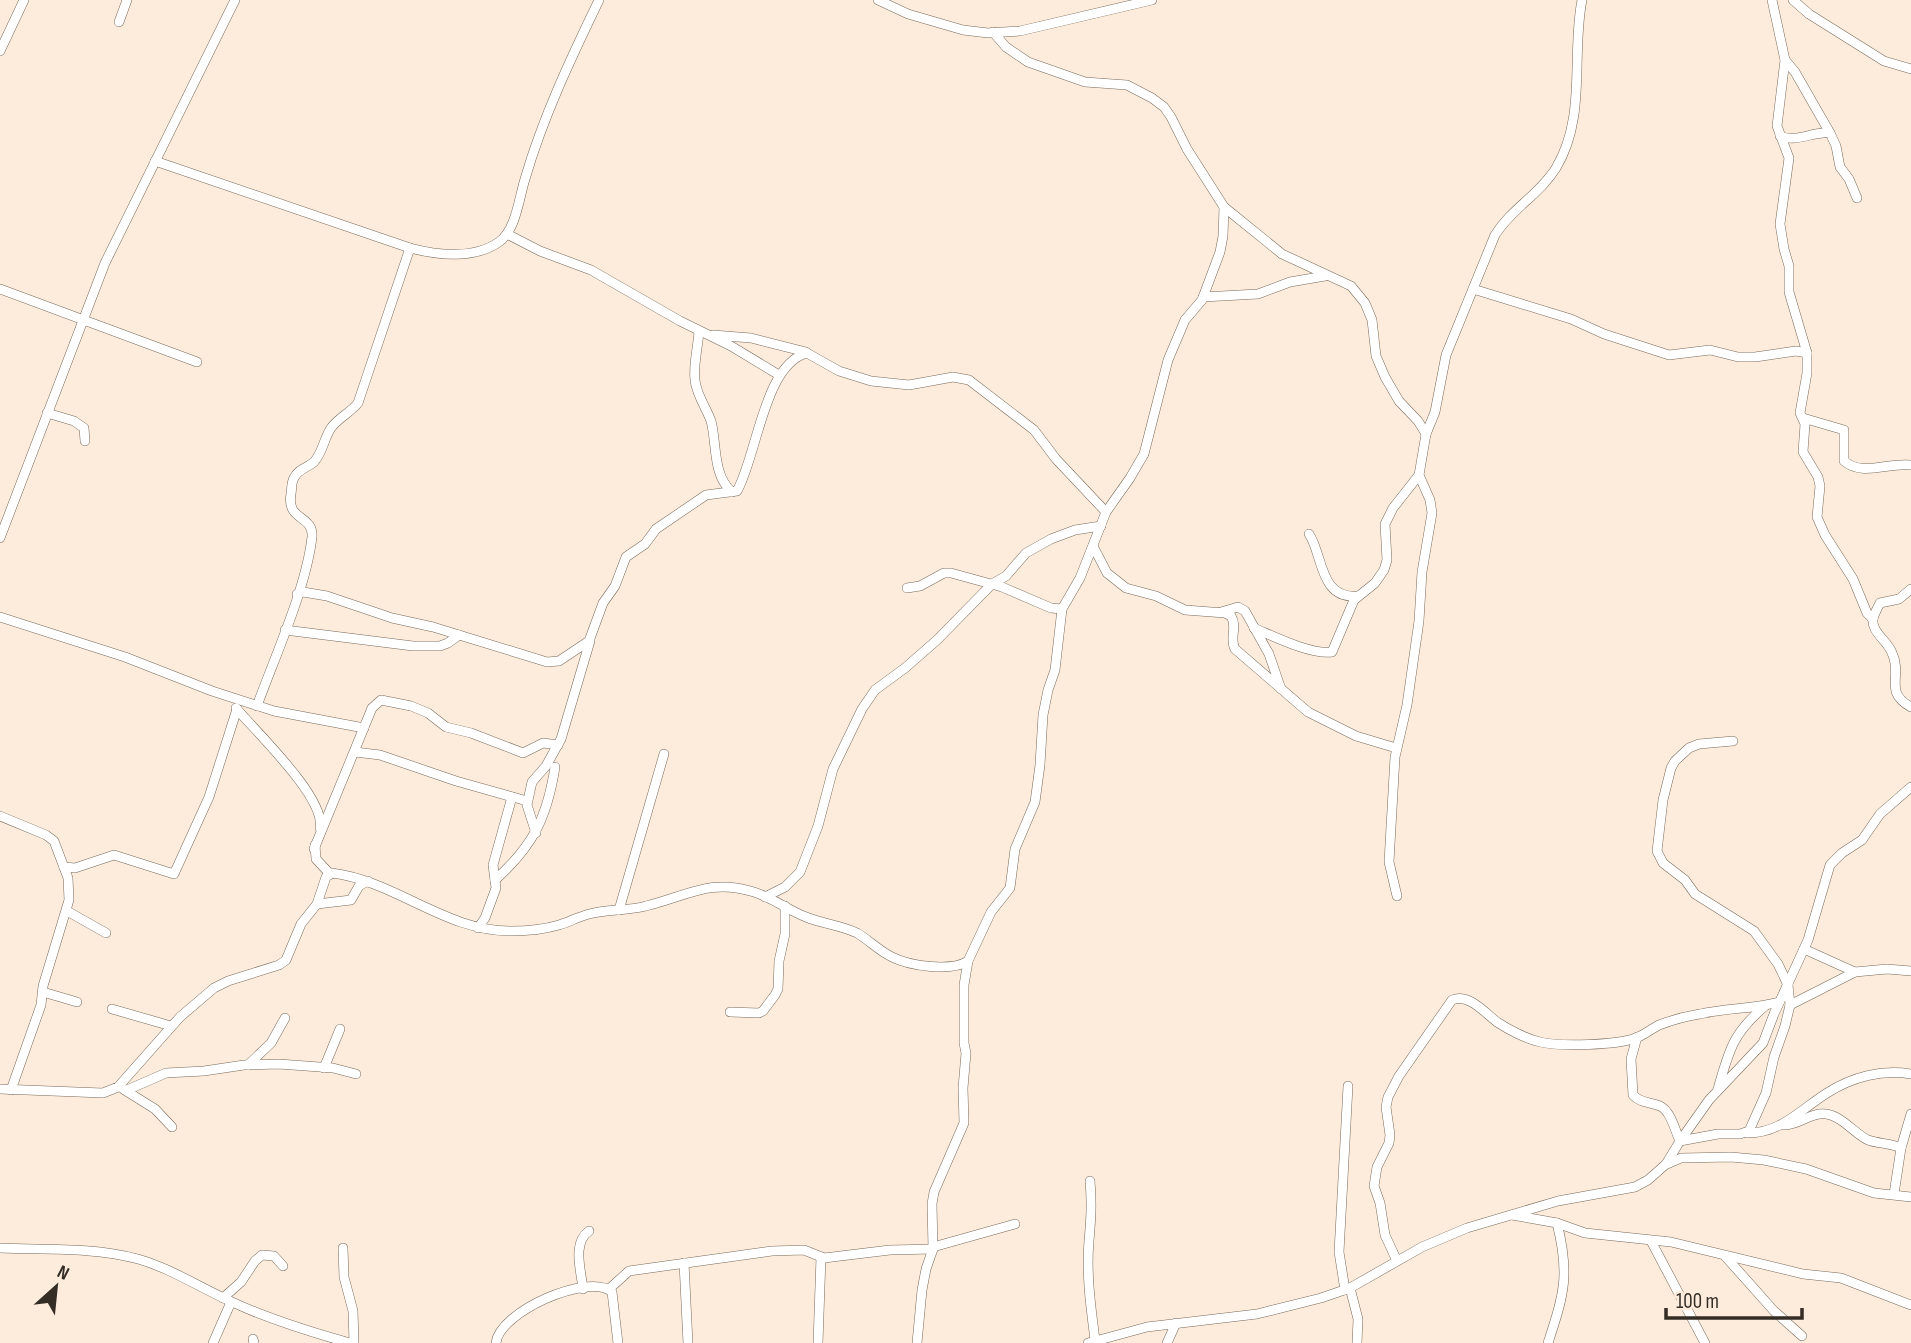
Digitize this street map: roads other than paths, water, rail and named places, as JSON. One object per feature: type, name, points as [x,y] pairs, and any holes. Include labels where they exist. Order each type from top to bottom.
[{"type":"street","points":[[0,51],[24,0]]},
{"type":"street","points":[[119,22],[127,0]]},
{"type":"street","points":[[0,538],[104,263],[236,0]]},
{"type":"street","points":[[155,161],[410,248],[440,255],[466,253],[500,242],[507,234],[545,118],[599,0]]},
{"type":"street","points":[[878,0],[908,14],[963,30],[993,32],[1020,31],[1152,0]]},
{"type":"street","points":[[1254,628],[1299,646],[1325,653],[1332,652],[1348,610],[1384,570],[1387,560],[1385,524],[1393,508],[1419,475],[1426,434],[1437,405],[1446,355],[1491,244],[1503,222],[1546,181],[1566,145],[1576,109],[1578,34],[1582,0]]},
{"type":"street","points":[[1772,0],[1785,60],[1777,126],[1789,158],[1786,193],[1780,215],[1790,272],[1789,292],[1807,353],[1807,373],[1800,407],[1805,424],[1803,452],[1818,477],[1819,522],[1853,579],[1867,614],[1873,618]]},
{"type":"street","points":[[1793,0],[1809,15],[1884,61],[1911,69]]},
{"type":"street","points":[[993,32],[1006,47],[1028,62],[1085,82],[1127,85],[1152,97],[1164,107],[1224,208],[1282,254],[1351,286],[1365,303],[1374,329],[1378,365],[1391,389],[1426,434]]},
{"type":"street","points":[[1785,60],[1796,72],[1830,133],[1840,167],[1849,179],[1857,198]]},
{"type":"street","points":[[1780,136],[1788,139],[1830,133]]},
{"type":"street","points":[[917,1343],[922,1290],[933,1248],[934,1192],[964,1123],[964,985],[968,961],[991,912],[1010,888],[1015,849],[1035,802],[1041,765],[1043,715],[1055,670],[1062,609],[1080,578],[1106,512],[1144,454],[1168,360],[1185,320],[1203,297],[1220,252],[1224,208]]},
{"type":"street","points":[[507,234],[540,251],[591,270],[779,375]]},
{"type":"street","points":[[257,706],[297,594],[312,535],[311,526],[293,511],[290,501],[292,481],[301,469],[316,460],[332,426],[350,413],[358,403],[410,248]]},
{"type":"street","points":[[1203,297],[1258,294],[1290,282],[1327,276]]},
{"type":"street","points":[[0,289],[197,362]]},
{"type":"street","points":[[1473,289],[1571,319],[1604,334],[1669,355],[1710,350],[1755,358],[1796,351],[1807,353]]},
{"type":"street","points":[[704,333],[751,338],[807,353],[839,371],[871,381],[909,385],[953,377],[969,380],[1034,430],[1056,459],[1106,512]]},
{"type":"street","points":[[704,333],[695,366],[696,388],[710,419],[713,451],[725,484],[732,492]]},
{"type":"street","points":[[536,833],[527,801],[535,776],[546,766],[558,745],[603,603],[615,586],[622,564],[629,555],[645,544],[656,529],[695,501],[706,495],[737,491],[779,375],[798,356],[807,353]]},
{"type":"street","points":[[47,413],[79,424],[84,428],[85,441]]},
{"type":"street","points":[[1803,418],[1844,430],[1844,461],[1856,468],[1900,463],[1911,465]]},
{"type":"street","points":[[1398,896],[1389,862],[1396,748],[1407,705],[1419,621],[1422,572],[1432,513],[1430,500],[1419,475]]},
{"type":"street","points":[[765,897],[785,887],[800,872],[820,819],[833,769],[874,690],[937,640],[992,584],[1006,576],[1026,553],[1075,530],[1101,526]]},
{"type":"street","points":[[1309,534],[1321,569],[1335,589],[1345,596],[1358,596]]},
{"type":"street","points":[[1093,546],[1107,573],[1126,588],[1156,596],[1185,610],[1225,613],[1231,616],[1235,625],[1232,640],[1235,649],[1308,712],[1338,729],[1396,748]]},
{"type":"street","points":[[907,588],[920,586],[944,573],[992,584],[1051,608],[1062,609]]},
{"type":"street","points":[[1911,589],[1899,598],[1880,603],[1873,618],[1874,627],[1895,659],[1895,693],[1898,699],[1911,707]]},
{"type":"street","points":[[297,594],[303,592],[327,596],[392,618],[553,662],[582,648],[592,636]]},
{"type":"street","points":[[1217,614],[1232,608],[1241,608],[1269,654],[1282,691]]},
{"type":"street","points":[[0,617],[125,657],[257,706],[364,728]]},
{"type":"street","points":[[285,630],[413,646],[440,646],[459,635]]},
{"type":"street","points":[[222,694],[291,769],[317,807],[321,822],[314,849],[316,859],[330,873],[368,881],[460,923],[478,928],[512,931],[532,929],[555,926],[589,914],[646,906],[706,887],[740,889],[765,897],[814,920],[845,928],[898,960],[929,967],[954,967],[968,961]]},
{"type":"street","points":[[314,849],[377,702],[387,700],[428,713],[446,727],[483,737],[523,753],[543,743],[558,745]]},
{"type":"street","points":[[64,867],[75,868],[114,855],[174,874],[209,797],[237,709]]},
{"type":"street","points":[[1733,741],[1699,744],[1689,748],[1675,761],[1663,800],[1657,851],[1663,863],[1685,880],[1695,894],[1754,931],[1778,964],[1788,985],[1790,1004],[1766,1093],[1749,1131],[1745,1133]]},
{"type":"street","points":[[355,752],[380,755],[527,801]]},
{"type":"street","points":[[619,910],[664,754]]},
{"type":"street","points":[[495,880],[519,858],[536,833],[555,767]]},
{"type":"street","points":[[1090,1181],[1093,1208],[1089,1241],[1091,1342],[1119,1333],[1177,1322],[1229,1319],[1271,1312],[1347,1289],[1434,1242],[1510,1214],[1635,1186],[1648,1180],[1665,1165],[1718,1091],[1763,1043],[1812,929],[1830,864],[1862,840],[1880,814],[1911,787]]},
{"type":"street","points":[[478,928],[494,897],[493,865],[512,797]]},
{"type":"street","points":[[0,816],[51,838],[57,846],[70,887],[66,911],[43,992],[11,1090]]},
{"type":"street","points":[[122,1089],[172,1026],[214,988],[279,965],[286,960],[301,924],[317,904],[325,879],[330,873]]},
{"type":"street","points":[[317,904],[351,900],[359,886],[368,881]]},
{"type":"street","points":[[730,1012],[758,1013],[763,1011],[775,995],[785,934],[785,906]]},
{"type":"street","points":[[66,911],[106,933]]},
{"type":"street","points":[[1804,949],[1855,972]]},
{"type":"street","points":[[1790,1004],[1855,972],[1887,969],[1911,971]]},
{"type":"street","points":[[43,992],[77,1002]]},
{"type":"street","points":[[1397,1261],[1385,1235],[1380,1203],[1374,1186],[1377,1167],[1389,1143],[1388,1097],[1399,1076],[1452,1000],[1462,998],[1500,1024],[1539,1042],[1616,1042],[1701,1013],[1766,1006],[1779,1002]]},
{"type":"street","points":[[1718,1091],[1728,1054],[1738,1033],[1766,1006]]},
{"type":"street","points":[[112,1009],[172,1026]]},
{"type":"street","points":[[248,1065],[271,1043],[285,1018]]},
{"type":"street","points":[[324,1068],[340,1029]]},
{"type":"street","points":[[1637,1037],[1631,1059],[1633,1095],[1640,1101],[1665,1110],[1680,1142]]},
{"type":"street","points":[[0,1089],[103,1093],[166,1073],[248,1065],[324,1068],[356,1074]]},
{"type":"street","points":[[1680,1142],[1718,1134],[1757,1133],[1782,1125],[1829,1092],[1867,1076],[1896,1072],[1911,1074]]},
{"type":"street","points":[[1348,1086],[1339,1252],[1347,1289],[1358,1319],[1357,1343]]},
{"type":"street","points":[[122,1089],[155,1109],[172,1127]]},
{"type":"street","points":[[1782,1125],[1794,1125],[1826,1114],[1869,1140],[1900,1148]]},
{"type":"street","points":[[1894,1194],[1900,1148],[1911,1114]]},
{"type":"street","points":[[1665,1165],[1690,1157],[1764,1160],[1806,1169],[1874,1193],[1911,1197]]},
{"type":"street","points":[[1510,1214],[1557,1223],[1585,1233],[1671,1242],[1803,1274],[1841,1278],[1911,1305]]},
{"type":"street","points":[[1548,1343],[1560,1308],[1565,1279],[1563,1250],[1557,1223]]},
{"type":"street","points":[[496,1343],[499,1330],[536,1302],[551,1295],[583,1289],[609,1289],[629,1271],[772,1251],[804,1250],[821,1257],[933,1248],[1015,1224]]},
{"type":"street","points":[[583,1289],[579,1246],[580,1239],[589,1230]]},
{"type":"street","points":[[1651,1241],[1705,1343]]},
{"type":"street","points":[[0,1248],[56,1248],[138,1259],[227,1300],[304,1330],[352,1343],[353,1311],[344,1277],[342,1248]]},
{"type":"street","points":[[1724,1254],[1774,1311],[1802,1336]]},
{"type":"street","points":[[213,1343],[227,1300],[255,1261],[262,1255],[274,1256],[284,1266]]},
{"type":"street","points":[[818,1343],[821,1257]]},
{"type":"street","points":[[684,1263],[688,1343]]},
{"type":"street","points":[[609,1289],[614,1300],[618,1343]]},
{"type":"street","points":[[1167,1343],[1177,1322]]}]
